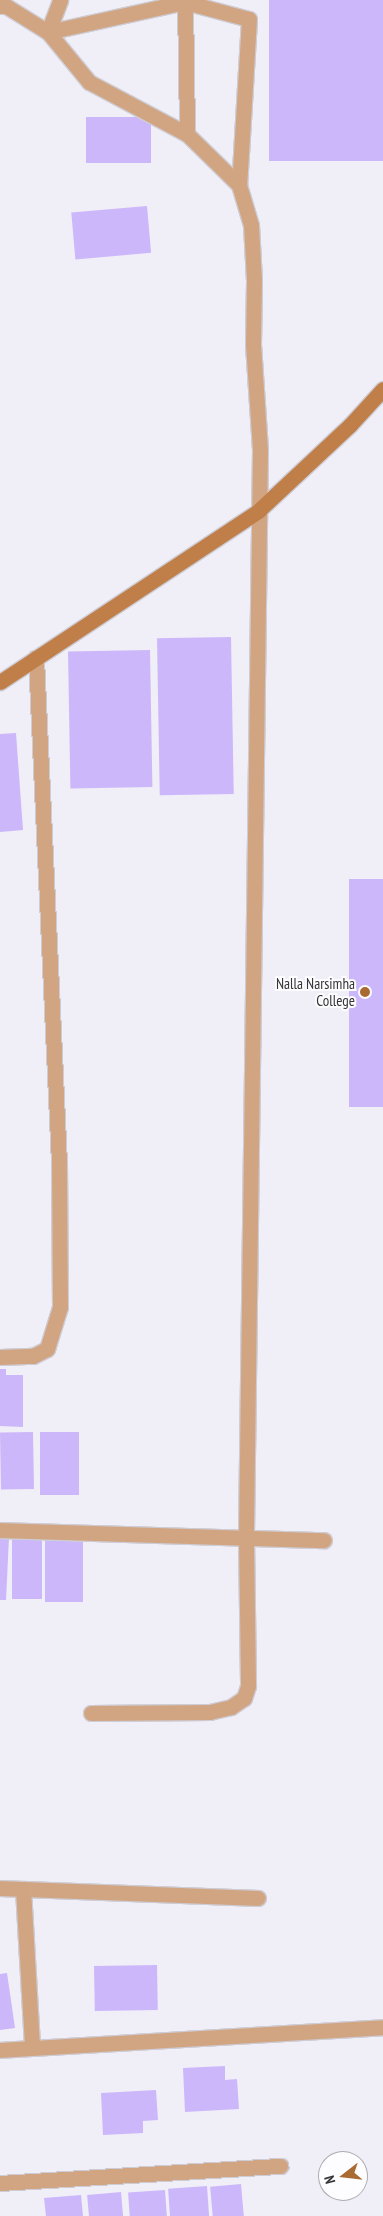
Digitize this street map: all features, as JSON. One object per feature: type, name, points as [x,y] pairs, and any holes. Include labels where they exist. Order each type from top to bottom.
[{"type":"street","points":[[48,32],[60,0]]},
{"type":"street","points":[[48,32],[184,2],[249,19],[239,184],[251,226],[254,281],[253,344],[260,450],[246,1538],[248,1686],[244,1698],[231,1708],[210,1712],[91,1713]]},
{"type":"street","points":[[184,2],[187,134]]},
{"type":"street","points":[[0,6],[6,6],[48,32],[89,82],[187,134],[239,184]]},
{"type":"street","points":[[0,682],[258,511],[350,425],[383,389]]},
{"type":"street","points":[[0,1357],[33,1356],[47,1348],[60,1307],[59,1163],[36,658]]},
{"type":"street","points":[[0,1530],[324,1540]]},
{"type":"street","points":[[0,1888],[258,1898]]},
{"type":"street","points":[[23,1889],[32,2047]]},
{"type":"street","points":[[0,2050],[383,2027]]},
{"type":"street","points":[[0,2183],[280,2166]]},
{"type":"building","points":[[269,0],[383,0],[383,161],[269,161]]},
{"type":"building","points":[[86,117],[151,117],[151,163],[86,163]]},
{"type":"building","points":[[147,206],[151,253],[75,259],[71,213]]},
{"type":"building","points":[[231,637],[234,794],[160,795],[157,638]]},
{"type":"building","points":[[150,650],[152,787],[70,788],[68,651]]},
{"type":"building","points":[[16,733],[23,830],[0,832],[0,734]]},
{"type":"building","name":"Nalla Narsimha College","points":[[349,879],[383,879],[383,1107],[349,1107]]},
{"type":"building","points":[[0,1369],[6,1369],[6,1375],[23,1375],[23,1427],[0,1426]]},
{"type":"building","points":[[33,1432],[34,1489],[1,1490],[0,1433]]},
{"type":"building","points":[[40,1432],[79,1432],[79,1495],[40,1495]]},
{"type":"building","points":[[12,1535],[42,1535],[42,1599],[12,1599]]},
{"type":"building","points":[[45,1535],[83,1535],[83,1602],[45,1602]]},
{"type":"building","points":[[0,1537],[9,1537],[6,1600],[0,1600]]},
{"type":"building","points":[[157,1965],[158,2010],[95,2011],[94,1966]]},
{"type":"building","points":[[7,1973],[15,2028],[0,2030],[0,1974]]},
{"type":"building","points":[[225,2066],[225,2080],[237,2079],[239,2109],[185,2112],[183,2068]]},
{"type":"building","points":[[156,2090],[158,2120],[143,2121],[143,2133],[103,2135],[101,2093]]},
{"type":"building","points":[[241,2184],[244,2216],[213,2216],[210,2187]]},
{"type":"building","points":[[207,2186],[209,2216],[170,2216],[168,2189]]},
{"type":"building","points":[[165,2190],[167,2216],[130,2216],[128,2193]]},
{"type":"building","points":[[121,2192],[123,2216],[89,2216],[87,2195]]},
{"type":"building","points":[[81,2195],[83,2216],[46,2216],[44,2198]]},
{"type":"place","name":"Nalla Narsimha College","points":[[365,992]]}]
